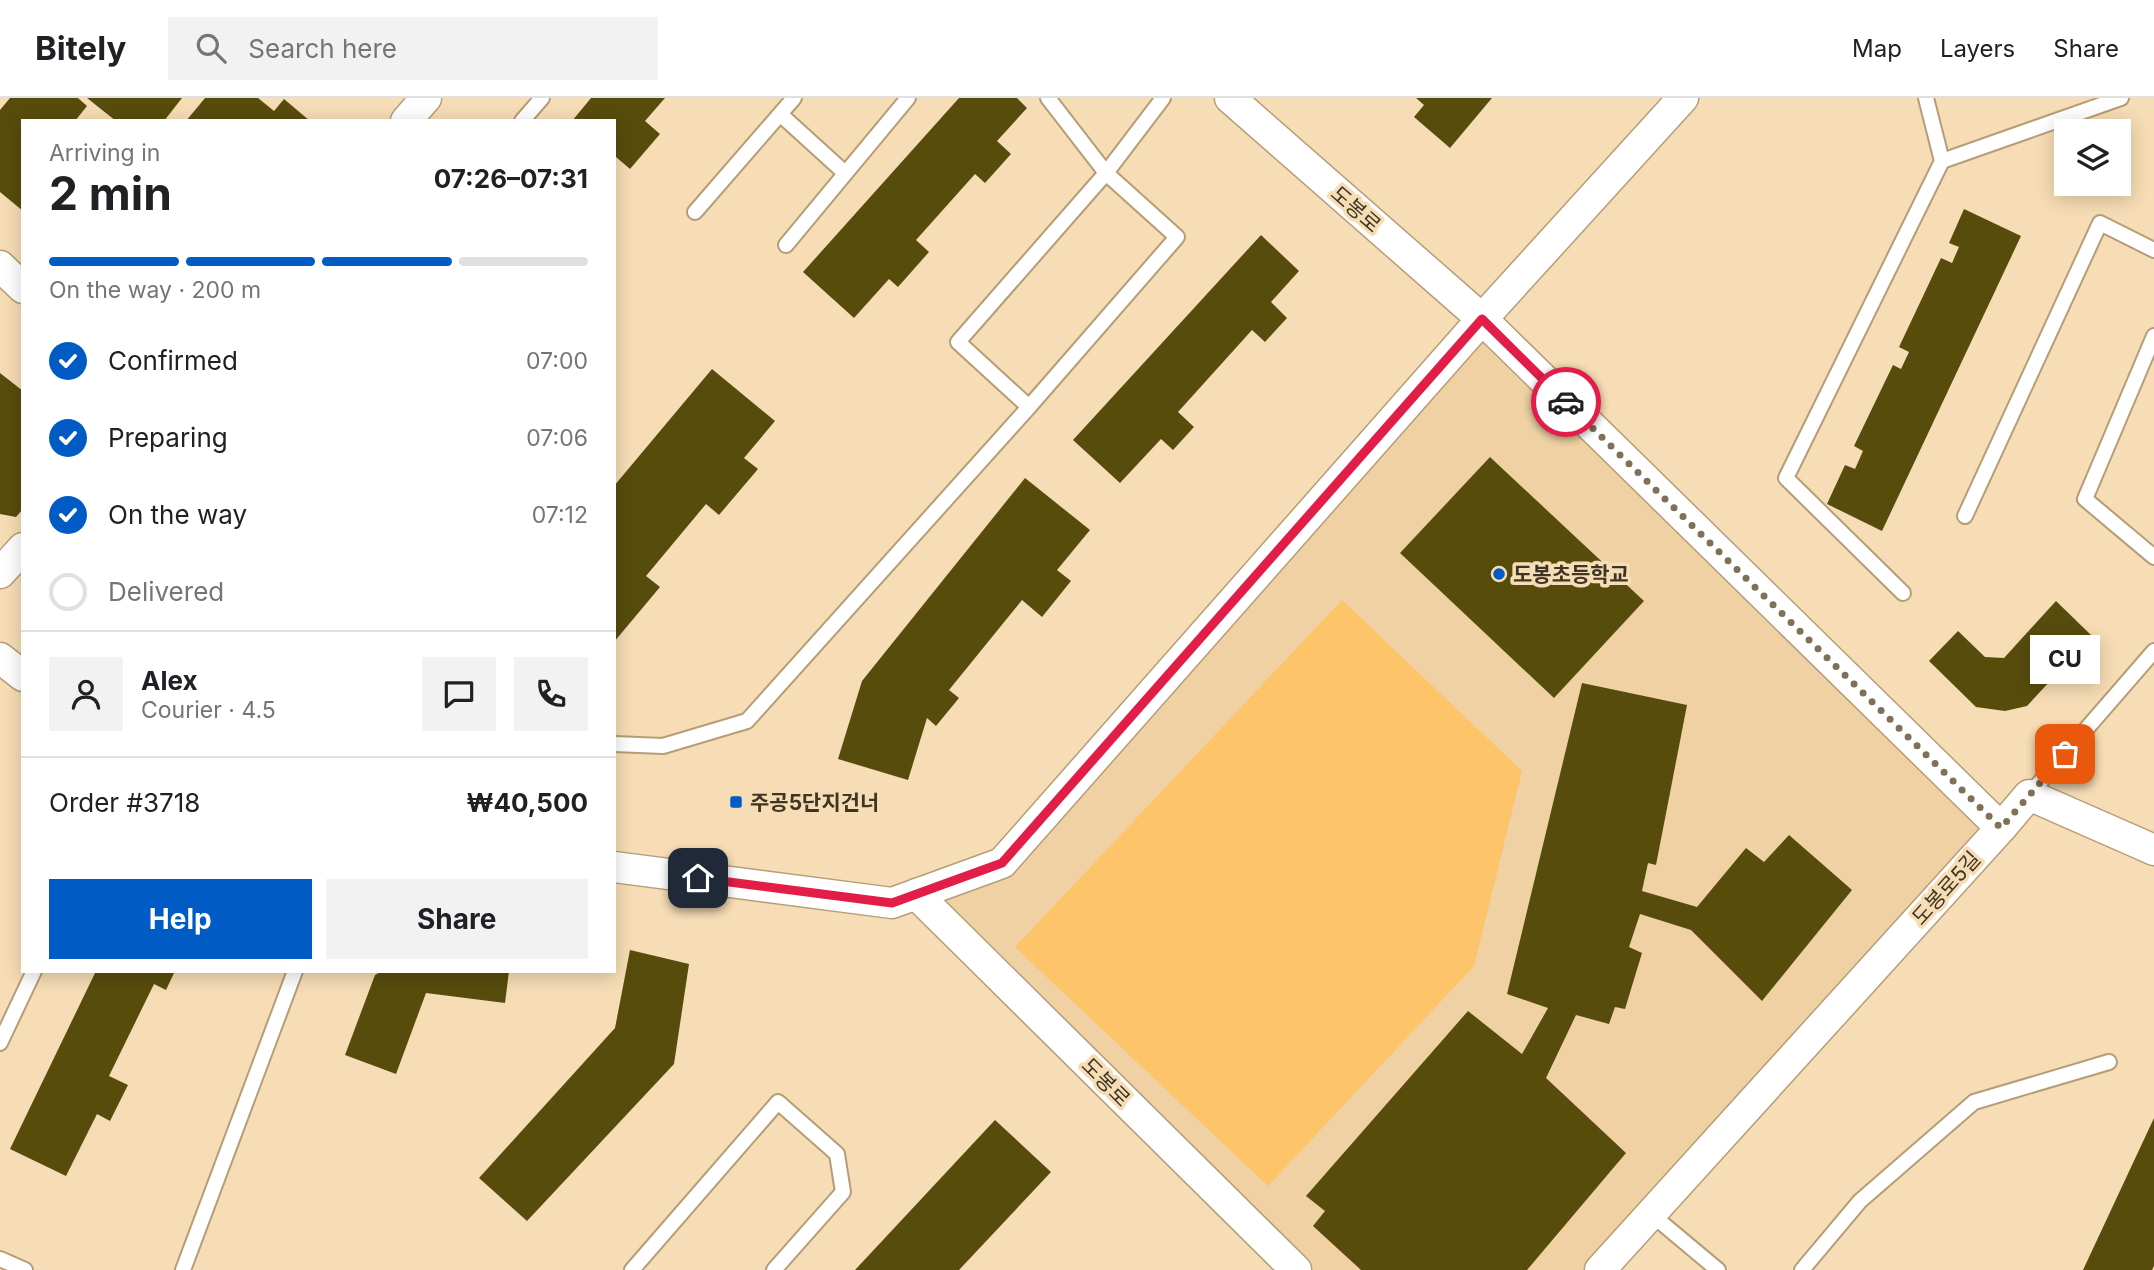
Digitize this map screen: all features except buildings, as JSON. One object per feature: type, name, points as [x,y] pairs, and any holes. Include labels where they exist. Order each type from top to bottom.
[{"type":"street","points":[[408,119],[426,98]]},
{"type":"street","name":"도봉로","points":[[1230,98],[1482,319]]},
{"type":"street","points":[[616,867],[892,903],[1002,863],[1482,319],[1683,98]]},
{"type":"street","points":[[0,266],[21,286]]},
{"type":"street","points":[[1482,319],[2001,828]]},
{"type":"street","points":[[0,573],[21,550]]},
{"type":"street","points":[[0,658],[21,674]]},
{"type":"street","points":[[2029,796],[2154,850]]},
{"type":"street","name":"도봉로5길","points":[[1600,1270],[2029,796]]},
{"type":"street","name":"도봉로","points":[[916,894],[1296,1270]]},
{"type":"lane","points":[[524,119],[541,98]]},
{"type":"lane","points":[[695,212],[794,98]]},
{"type":"lane","points":[[786,245],[908,98]]},
{"type":"lane","points":[[616,744],[663,746],[747,721],[1029,407],[1177,237],[1106,173],[1048,98]]},
{"type":"lane","points":[[1029,407],[958,342],[1106,173],[1163,98]]},
{"type":"lane","points":[[1903,593],[1786,478],[1942,161],[1926,98]]},
{"type":"lane","points":[[1942,161],[2121,98]]},
{"type":"lane","points":[[780,114],[845,173]]},
{"type":"lane","points":[[1965,516],[2100,223],[2154,250]]},
{"type":"lane","points":[[2154,336],[2085,499],[2154,557]]},
{"type":"lane","points":[[2029,796],[2154,651]]},
{"type":"lane","points":[[0,1043],[33,973]]},
{"type":"lane","points":[[183,1270],[294,973]]},
{"type":"lane","points":[[1802,1270],[1860,1201],[1974,1102],[2109,1062]]},
{"type":"lane","points":[[632,1270],[778,1102],[836,1154],[843,1192],[774,1270]]},
{"type":"lane","points":[[1651,1214],[1718,1270]]},
{"type":"lane","points":[[0,1259],[25,1270]]},
{"type":"shaded area","name":"도봉초등학교","points":[[1482,319],[2001,828],[1600,1270],[1296,1270],[916,894],[1002,863]]},
{"type":"shaded area","points":[[1342,600],[1522,771],[1474,966],[1268,1186],[1015,947]]},
{"type":"way so far","points":[[1566,402],[2001,828],[2065,754]]},
{"type":"place","name":"도봉초등학교","points":[[1499,574]]},
{"type":"place","name":"CU","points":[[2065,754]]},
{"type":"place","name":"주공5단지건너","points":[[736,802]]},
{"type":"route","points":[[698,878],[892,903],[1002,863],[1482,319],[1566,402]]}]
